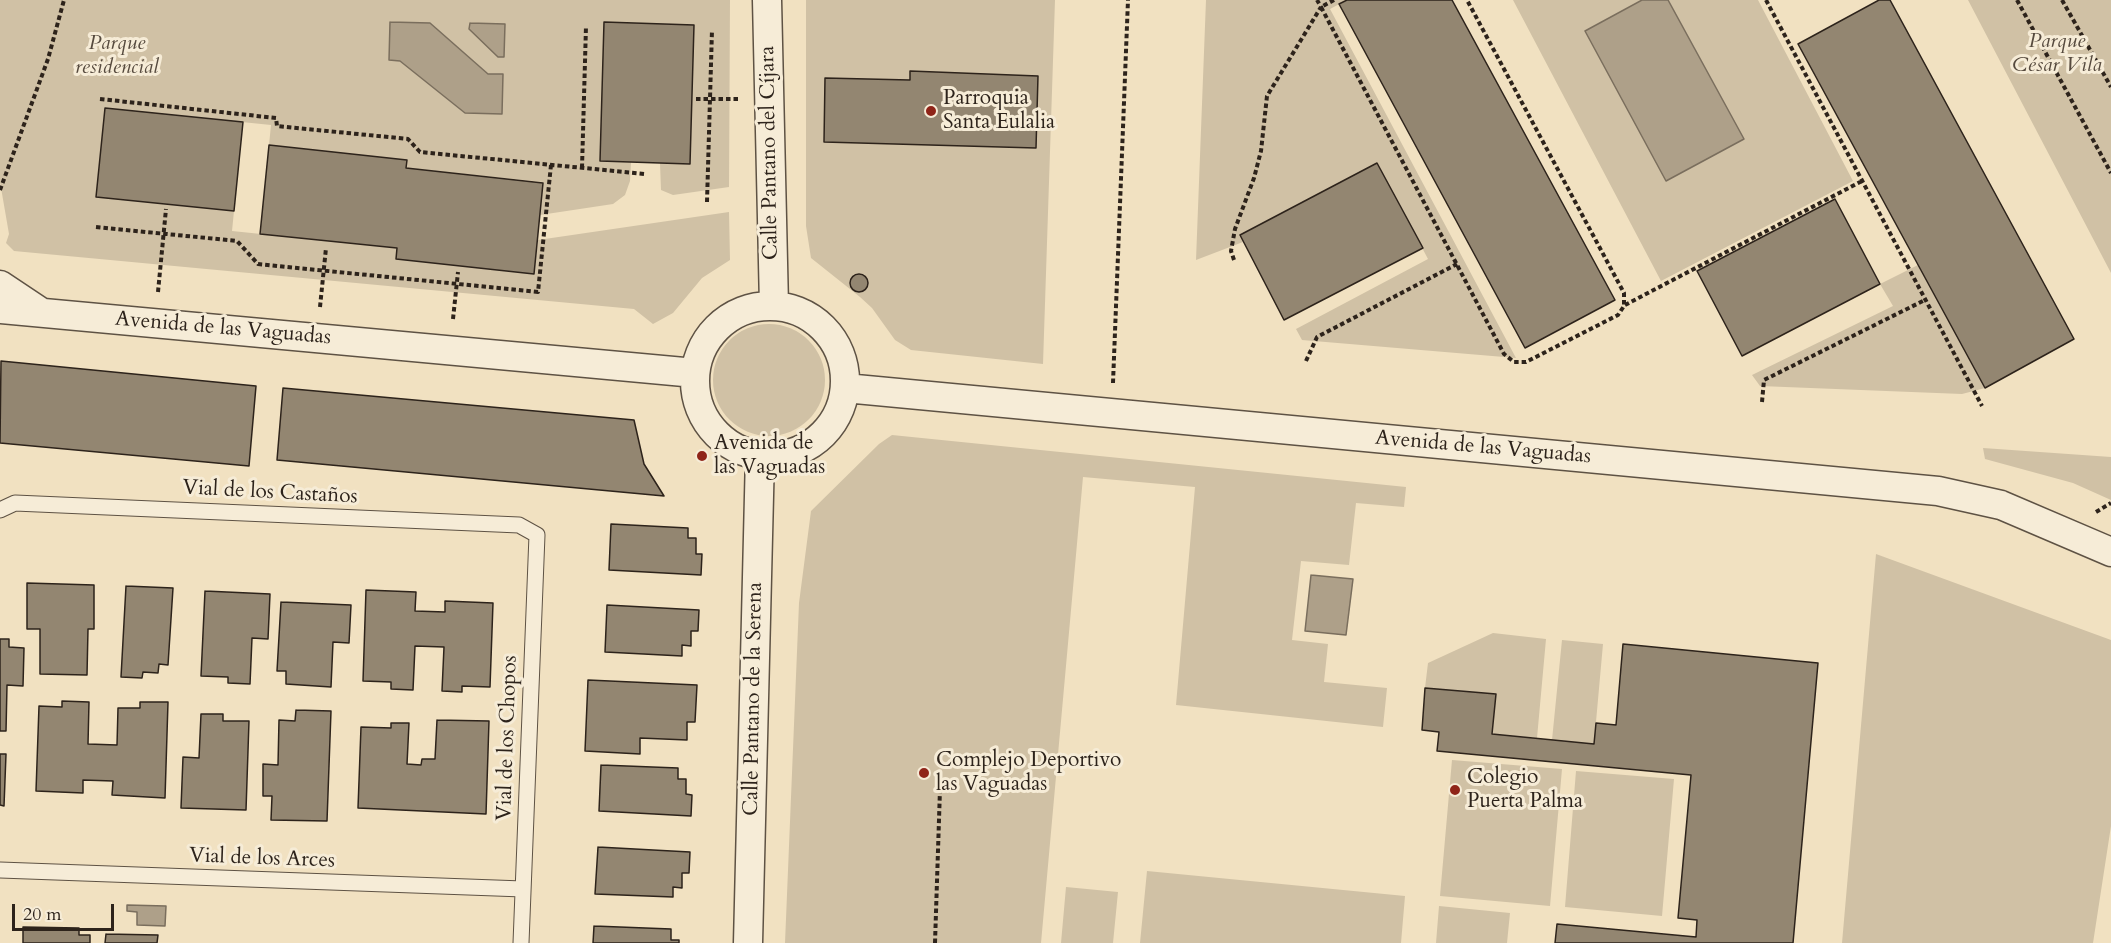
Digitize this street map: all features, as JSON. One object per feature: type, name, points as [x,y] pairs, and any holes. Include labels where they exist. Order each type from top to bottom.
[{"type":"street","name":"Calle Pantano del Cíjara","points":[[767,0],[774,306]]},
{"type":"street","name":"Avenida de las Vaguadas","points":[[0,285],[39,311]]},
{"type":"street","points":[[774,306],[797,311],[818,323],[834,342],[843,364],[845,388],[838,411],[826,431],[807,446],[784,454],[760,455],[738,448],[719,436],[704,418],[696,396],[695,373],[701,351],[712,332],[730,317],[741,312],[751,308],[774,306]]},
{"type":"street","name":"Avenida de las Vaguadas","points":[[0,309],[695,373]]},
{"type":"street","name":"Avenida de las Vaguadas","points":[[845,388],[1938,491],[2001,505],[2111,552]]},
{"type":"street","name":"Calle Pantano de la Serena","points":[[748,943],[760,455]]},
{"type":"lane","name":"Vial de los Castaños","points":[[0,510],[15,503],[519,525],[537,535]]},
{"type":"lane","name":"Vial de los Chopos","points":[[521,943],[537,535]]},
{"type":"lane","name":"Vial de los Arces","points":[[0,870],[523,889]]},
{"type":"path","points":[[0,190],[48,59],[64,0]]},
{"type":"path","points":[[1112,413],[1128,0]]},
{"type":"path","points":[[1317,0],[1504,354],[1514,362],[1526,362],[1618,315],[1624,306],[1862,181]]},
{"type":"path","points":[[1234,260],[1231,251],[1235,229],[1254,178],[1261,151],[1267,96],[1321,7],[1335,0]]},
{"type":"path","points":[[1467,0],[1624,293],[1624,306]]},
{"type":"path","points":[[1766,0],[1982,406]]},
{"type":"path","points":[[2017,0],[2111,173]]},
{"type":"path","points":[[2062,0],[2111,87]]},
{"type":"path","points":[[582,168],[586,27]]},
{"type":"path","points":[[707,202],[712,30]]},
{"type":"path","points":[[100,99],[276,118],[276,126],[408,139],[420,152],[645,174]]},
{"type":"path","points":[[696,99],[769,100]]},
{"type":"path","points":[[96,227],[237,241],[258,264],[538,292],[551,165]]},
{"type":"path","points":[[156,322],[166,209]]},
{"type":"path","points":[[317,338],[326,248]]},
{"type":"path","points":[[1306,361],[1317,337],[1457,264]]},
{"type":"path","points":[[449,350],[458,272]]},
{"type":"path","points":[[1762,402],[1764,380],[1925,300]]},
{"type":"path","points":[[935,943],[940,789]]},
{"type":"green space","name":"Parque residencial","points":[[0,0],[730,0],[729,187],[673,195],[661,190],[660,163],[690,164],[694,25],[605,22],[631,162],[630,181],[625,195],[613,204],[540,215],[543,182],[406,168],[406,160],[269,145],[271,125],[105,108],[96,197],[234,211],[232,231],[397,248],[396,259],[534,274],[538,240],[729,212],[730,260],[702,278],[673,313],[653,324],[634,309],[14,251],[6,243],[9,234],[0,182]],"holes":[[[430,23],[488,74],[465,113],[400,60]]]},
{"type":"green space","points":[[806,0],[1055,0],[1043,364],[911,350],[895,340],[872,308],[811,258],[806,226]]},
{"type":"green space","points":[[1206,0],[1347,0],[1330,9],[1516,358],[1302,340],[1296,329],[1428,259],[1377,163],[1240,235],[1243,242],[1196,260]]},
{"type":"green space","points":[[1513,0],[1642,0],[1585,31],[1744,139],[1668,0],[1758,0],[1853,181],[1661,281]]},
{"type":"green space","name":"Parque César Vila","points":[[1968,0],[2111,0],[2111,273]]},
{"type":"green space","points":[[1918,265],[1985,388],[1962,394],[1760,386],[1752,375],[1893,306],[1880,284]]},
{"type":"green space","points":[[769,324],[790,328],[809,340],[821,359],[825,380],[821,401],[809,420],[790,432],[769,436],[748,432],[729,420],[717,401],[713,380],[717,359],[729,340],[748,328]]},
{"type":"green space","name":"Complejo Deportivo las Vaguadas","points":[[892,435],[1406,487],[1404,507],[1356,503],[1349,565],[1301,561],[1292,640],[1328,644],[1324,682],[1387,688],[1383,727],[1176,705],[1195,487],[1083,477],[1041,943],[785,943],[799,603],[811,511],[879,444]]},
{"type":"green space","points":[[1983,448],[2111,457],[2111,500],[2073,483],[1985,459]]},
{"type":"green space","points":[[1876,554],[2111,640],[2111,826],[2093,943],[1842,943]]},
{"type":"green space","points":[[1493,633],[1546,639],[1537,738],[1492,734],[1496,694],[1425,688],[1428,663]]},
{"type":"green space","points":[[1562,640],[1603,644],[1594,744],[1552,740]]},
{"type":"green space","points":[[1452,760],[1562,769],[1550,906],[1440,896]]},
{"type":"green space","points":[[1576,771],[1674,779],[1662,916],[1565,907]]},
{"type":"green space","points":[[1147,871],[1405,896],[1401,943],[1140,943]]},
{"type":"green space","points":[[1066,887],[1118,892],[1113,943],[1061,943]]},
{"type":"green space","points":[[1439,906],[1510,913],[1507,943],[1436,943]]},
{"type":"shaded area","points":[[1642,0],[1668,0],[1744,139],[1666,181],[1585,31]]},
{"type":"shaded area","points":[[390,22],[430,23],[488,74],[503,74],[502,114],[465,113],[400,61],[389,60]]},
{"type":"shaded area","points":[[470,23],[505,24],[504,57],[498,57],[469,29]]},
{"type":"shaded area","points":[[1311,575],[1353,579],[1346,635],[1305,631]]},
{"type":"shaded area","points":[[127,905],[166,906],[165,926],[137,925],[137,912],[127,911]]},
{"type":"building","points":[[1347,0],[1452,0],[1615,300],[1525,348],[1339,4]]},
{"type":"building","points":[[1879,0],[1890,0],[2074,339],[1985,388],[1798,44]]},
{"type":"building","points":[[604,22],[694,25],[690,164],[600,161]]},
{"type":"building","name":"Parroquia Santa Eulalia","points":[[910,71],[1038,76],[1036,148],[824,142],[825,78],[910,80]]},
{"type":"building","points":[[105,108],[243,122],[234,211],[96,197]]},
{"type":"building","points":[[269,145],[407,160],[406,168],[543,183],[534,274],[396,259],[397,248],[260,234]]},
{"type":"building","points":[[1377,163],[1423,248],[1284,320],[1240,235]]},
{"type":"building","points":[[1835,199],[1880,284],[1742,356],[1697,271]]},
{"type":"building","points":[[859,274],[865,277],[868,283],[865,289],[859,292],[853,289],[850,283],[853,277]]},
{"type":"building","points":[[1,361],[256,386],[249,466],[0,443]]},
{"type":"building","points":[[283,388],[634,420],[644,464],[664,496],[277,460]]},
{"type":"building","points":[[611,524],[688,528],[688,538],[696,538],[696,554],[702,554],[701,575],[609,570]]},
{"type":"building","points":[[27,583],[94,585],[94,629],[88,629],[87,675],[40,674],[40,629],[27,629]]},
{"type":"building","points":[[126,586],[173,588],[168,665],[159,664],[158,673],[143,672],[142,678],[121,677]]},
{"type":"building","points":[[366,590],[416,592],[415,611],[445,612],[445,601],[493,603],[490,687],[462,686],[462,692],[442,691],[444,647],[415,646],[413,690],[391,689],[391,682],[363,681]]},
{"type":"building","points":[[205,591],[270,594],[268,639],[252,638],[250,684],[228,683],[228,677],[201,676]]},
{"type":"building","points":[[281,602],[351,605],[349,643],[333,642],[331,687],[286,684],[286,671],[277,671]]},
{"type":"building","points":[[607,605],[699,610],[698,631],[691,631],[691,646],[682,645],[682,656],[605,652]]},
{"type":"building","points":[[0,639],[9,639],[9,647],[24,648],[23,686],[7,685],[6,731],[0,731]]},
{"type":"building","points":[[1623,644],[1818,663],[1793,943],[1555,943],[1557,924],[1696,937],[1697,920],[1678,918],[1691,775],[1437,751],[1439,732],[1422,730],[1425,688],[1496,694],[1492,734],[1594,744],[1596,723],[1616,725]]},
{"type":"building","points":[[588,680],[697,685],[695,722],[687,722],[687,740],[640,738],[640,754],[585,751]]},
{"type":"building","points":[[62,701],[89,702],[88,744],[117,745],[118,708],[140,708],[140,702],[168,702],[165,798],[112,795],[113,781],[83,780],[83,793],[36,791],[39,706],[62,707]]},
{"type":"building","points":[[296,710],[331,711],[327,821],[271,820],[272,796],[263,796],[263,764],[278,765],[279,720],[295,721]]},
{"type":"building","points":[[201,714],[223,714],[223,721],[249,721],[246,810],[181,808],[183,757],[199,758]]},
{"type":"building","points":[[437,720],[489,721],[486,814],[358,808],[361,727],[391,728],[391,723],[409,723],[407,764],[421,765],[422,759],[435,759]]},
{"type":"building","points":[[0,754],[6,754],[4,806],[0,805]]},
{"type":"building","points":[[601,765],[678,768],[678,779],[686,779],[686,794],[692,795],[691,816],[599,811]]},
{"type":"building","points":[[598,847],[690,852],[689,873],[682,873],[682,888],[673,887],[673,897],[595,894]]},
{"type":"building","points":[[594,926],[671,929],[671,940],[679,940],[679,943],[593,943]]},
{"type":"building","points":[[23,927],[79,928],[79,935],[90,935],[90,943],[23,943]]},
{"type":"building","points":[[106,934],[158,935],[157,943],[105,943]]},
{"type":"place","name":"Parroquia Santa Eulalia","points":[[931,111]]},
{"type":"place","name":"Avenida de las Vaguadas","points":[[702,456]]},
{"type":"place","name":"Complejo Deportivo las Vaguadas","points":[[924,773]]},
{"type":"place","name":"Colegio Puerta Palma","points":[[1455,790]]}]
